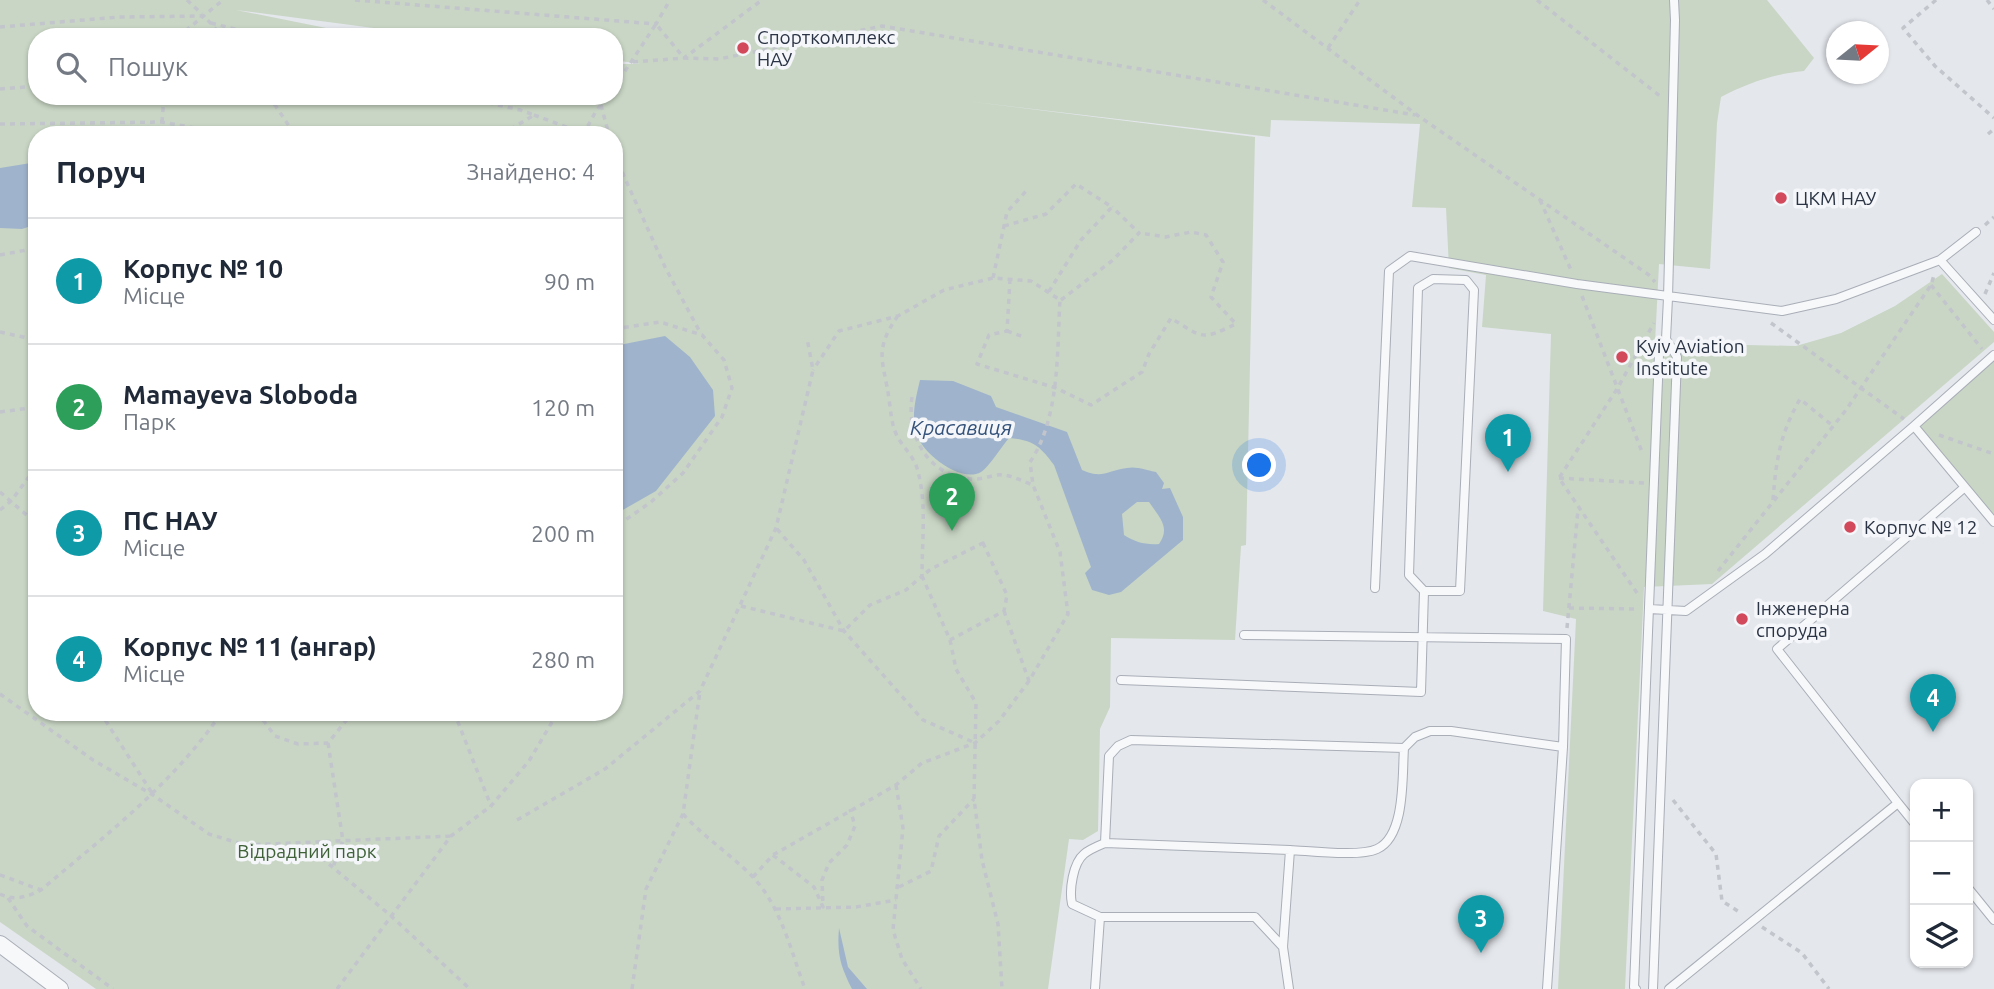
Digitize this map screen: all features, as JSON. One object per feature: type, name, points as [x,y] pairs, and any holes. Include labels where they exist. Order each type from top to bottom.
[{"type":"street","points":[[0,944],[60,989]]},
{"type":"lane","points":[[1636,989],[1658,354],[1666,339],[1668,298],[1674,0]]},
{"type":"lane","points":[[1375,588],[1389,271],[1410,256],[1668,298],[1782,312],[1836,299],[1940,260],[1976,232]]},
{"type":"lane","points":[[1940,260],[1994,320]]},
{"type":"lane","points":[[1121,680],[1421,692],[1424,590],[1409,575],[1418,288],[1433,279],[1466,281],[1474,290],[1460,591],[1424,590]]},
{"type":"lane","points":[[1653,989],[1677,357],[1666,339]]},
{"type":"lane","points":[[1648,609],[1686,611],[1765,554],[1992,357]]},
{"type":"lane","points":[[1914,426],[1994,522]]},
{"type":"lane","points":[[1910,818],[1777,649],[1965,487]]},
{"type":"lane","points":[[1244,635],[1566,639],[1563,747],[1547,989]]},
{"type":"lane","points":[[1283,947],[1255,918],[1100,917],[1072,904],[1070,894],[1079,859],[1086,852],[1105,843],[1362,852],[1376,850],[1387,843],[1399,818],[1404,748],[1415,737],[1430,731],[1451,731],[1563,747]]},
{"type":"lane","points":[[1105,843],[1109,756],[1118,746],[1131,740],[1404,748]]},
{"type":"lane","points":[[1670,989],[1898,803]]},
{"type":"lane","points":[[1289,989],[1283,947],[1290,850]]},
{"type":"lane","points":[[1973,894],[1994,920]]},
{"type":"lane","points":[[1095,989],[1100,917]]},
{"type":"path","points":[[187,0],[215,28]]},
{"type":"path","points":[[189,28],[223,0]]},
{"type":"path","points":[[355,0],[656,24],[684,58]]},
{"type":"path","points":[[623,77],[670,0]]},
{"type":"path","points":[[684,58],[762,0]]},
{"type":"path","points":[[1263,0],[1417,115],[1649,275],[1668,298],[1617,389],[1559,478]]},
{"type":"path","points":[[1327,48],[1360,0]]},
{"type":"path","points":[[1537,0],[1673,106]]},
{"type":"path","points":[[1936,0],[1903,28],[1935,66],[1994,118]]},
{"type":"path","points":[[1987,0],[1994,9]]},
{"type":"path","points":[[0,27],[119,17],[204,16]]},
{"type":"path","points":[[210,22],[233,28]]},
{"type":"path","points":[[632,62],[684,58],[719,59],[882,26],[1417,115]]},
{"type":"path","points":[[0,89],[28,87]]},
{"type":"path","points":[[162,122],[163,105]]},
{"type":"path","points":[[275,105],[289,126]]},
{"type":"path","points":[[498,105],[564,126]]},
{"type":"path","points":[[589,126],[600,105]]},
{"type":"path","points":[[601,105],[607,126]]},
{"type":"path","points":[[516,126],[534,115]]},
{"type":"path","points":[[0,124],[162,122],[184,126]]},
{"type":"path","points":[[1988,134],[1994,129]]},
{"type":"path","points":[[623,174],[666,267],[702,335],[724,360],[732,388],[722,417],[682,473],[651,502],[623,522]]},
{"type":"path","points":[[1004,226],[1046,214],[1076,184],[1112,207],[1139,233],[1166,237],[1191,232],[1206,234],[1223,262],[1211,298],[1236,324],[1200,337],[1171,318],[1149,354],[1142,372],[1091,405],[1056,388],[977,364],[989,335],[1007,331],[1024,337]]},
{"type":"path","points":[[993,278],[1007,212],[1027,190]]},
{"type":"path","points":[[1540,200],[1577,284],[1653,483],[1559,478]]},
{"type":"path","points":[[1048,293],[1081,240],[1112,207]]},
{"type":"path","points":[[1060,300],[1113,260],[1139,233]]},
{"type":"path","points":[[0,255],[28,250]]},
{"type":"path","points":[[1718,572],[1861,388],[1930,285],[1940,260]]},
{"type":"path","points":[[1980,305],[1994,273]]},
{"type":"path","points":[[632,989],[646,889],[683,814],[700,691],[776,528],[813,370],[839,331],[898,316],[944,290],[993,278],[1010,279],[1031,281],[1060,300]]},
{"type":"path","points":[[1007,331],[1010,279]]},
{"type":"path","points":[[1930,285],[1992,357]]},
{"type":"path","points":[[753,877],[773,855],[896,785],[922,763],[975,743],[999,721],[1028,681],[1068,614],[1060,552],[1033,485],[1030,462],[1037,452],[1056,388],[1060,300]]},
{"type":"path","points":[[1749,307],[1914,426],[1994,454]]},
{"type":"path","points":[[898,316],[886,334],[881,365],[889,397],[891,421],[916,466],[921,489],[922,576],[950,640],[956,669],[976,703],[974,799],[982,860],[998,924],[1002,989]]},
{"type":"path","points":[[623,327],[660,321],[702,335]]},
{"type":"path","points":[[0,332],[28,338]]},
{"type":"path","points":[[807,338],[813,370]]},
{"type":"path","points":[[912,397],[914,434],[932,465],[974,479],[1004,475],[1033,485]]},
{"type":"path","points":[[1773,502],[1776,461],[1788,420],[1800,399],[1833,426]]},
{"type":"path","points":[[0,412],[28,408]]},
{"type":"path","points":[[0,510],[11,501],[28,478]]},
{"type":"path","points":[[1559,478],[1648,609]]},
{"type":"path","points":[[0,492],[28,516]]},
{"type":"path","points":[[1566,639],[1578,508]]},
{"type":"path","points":[[776,528],[804,560],[844,631],[923,720],[975,743]]},
{"type":"path","points":[[844,631],[870,605],[906,590],[931,569],[984,543],[1007,595],[1004,611],[1028,681]]},
{"type":"path","points":[[741,606],[844,631]]},
{"type":"path","points":[[1569,608],[1648,609]]},
{"type":"path","points":[[950,640],[1004,611]]},
{"type":"path","points":[[517,820],[605,769],[700,691]]},
{"type":"path","points":[[0,694],[28,714]]},
{"type":"path","points":[[38,721],[93,760],[153,795],[209,834],[245,845],[451,836]]},
{"type":"path","points":[[106,721],[153,795]]},
{"type":"path","points":[[0,894],[8,898],[26,898],[41,890],[153,795],[200,745],[216,721]]},
{"type":"path","points":[[264,721],[275,736],[298,744],[328,743]]},
{"type":"path","points":[[333,867],[343,841],[328,743],[346,721]]},
{"type":"path","points":[[458,721],[491,806]]},
{"type":"path","points":[[337,989],[451,836],[491,806],[529,761],[553,721]]},
{"type":"path","points":[[896,785],[903,828],[893,930],[902,958],[921,989]]},
{"type":"path","points":[[1662,786],[1716,854],[1722,901],[1802,953],[1829,989]]},
{"type":"path","points":[[899,887],[931,871],[939,836],[974,799]]},
{"type":"path","points":[[823,907],[822,880],[829,863],[847,845],[855,826],[850,809]]},
{"type":"path","points":[[683,814],[701,835],[753,877],[776,909],[805,989]]},
{"type":"path","points":[[304,844],[390,915],[470,989]]},
{"type":"path","points":[[773,855],[814,887],[823,907]]},
{"type":"path","points":[[0,874],[41,890]]},
{"type":"path","points":[[8,898],[27,926],[113,989]]},
{"type":"path","points":[[776,909],[856,907],[896,900]]},
{"type":"green space","name":"Відрадний парк","points":[[0,0],[1767,0],[1814,58],[1804,71],[1761,80],[1721,97],[1717,123],[1710,269],[1659,264],[1655,343],[1796,346],[1841,333],[1895,306],[1942,274],[1994,332],[1994,342],[1712,584],[1644,587],[1625,989],[1558,989],[1576,619],[1543,611],[1551,334],[1482,327],[1486,275],[1449,268],[1446,208],[1412,207],[1420,124],[1271,120],[1270,137],[966,101],[1255,137],[1246,545],[1241,546],[1235,640],[1111,638],[1110,707],[1100,729],[1098,831],[1083,840],[1069,839],[1048,989],[96,989],[0,922]]},
{"type":"green space","points":[[1994,356],[1994,520],[1915,426]]},
{"type":"water","points":[[28,163],[28,227],[0,228],[0,168]]},
{"type":"water","points":[[665,336],[690,357],[713,390],[715,416],[656,491],[623,510],[623,344]]},
{"type":"water","name":"Красавиця","points":[[920,380],[953,381],[991,396],[996,407],[1067,432],[1082,470],[1089,473],[1100,474],[1130,468],[1156,472],[1164,483],[1162,489],[1170,488],[1183,517],[1183,540],[1121,592],[1109,595],[1092,590],[1085,573],[1091,567],[1054,465],[1030,442],[1009,438],[981,472],[972,475],[962,473],[941,463],[924,447],[915,429],[915,404]],"holes":[[[1137,502],[1149,502],[1164,527],[1159,544],[1132,540],[1124,535],[1122,514]]]},
{"type":"water","points":[[839,928],[848,967],[867,989],[852,989],[848,981],[839,952]]},
{"type":"place","name":"Спорткомплекс НАУ","points":[[743,48]]},
{"type":"place","name":"ЦКМ НАУ","points":[[1781,198]]},
{"type":"place","name":"Kyiv Aviation Institute","points":[[1622,357]]},
{"type":"place","name":"Корпус № 10","points":[[1508,472]]},
{"type":"place","name":"Корпус № 12","points":[[1850,527]]},
{"type":"place","name":"Mamayeva Sloboda","points":[[952,531]]},
{"type":"place","name":"Інженерна споруда","points":[[1742,619]]},
{"type":"place","name":"Корпус № 11 (ангар)","points":[[1933,732]]},
{"type":"place","name":"ПС НАУ","points":[[1481,953]]}]
